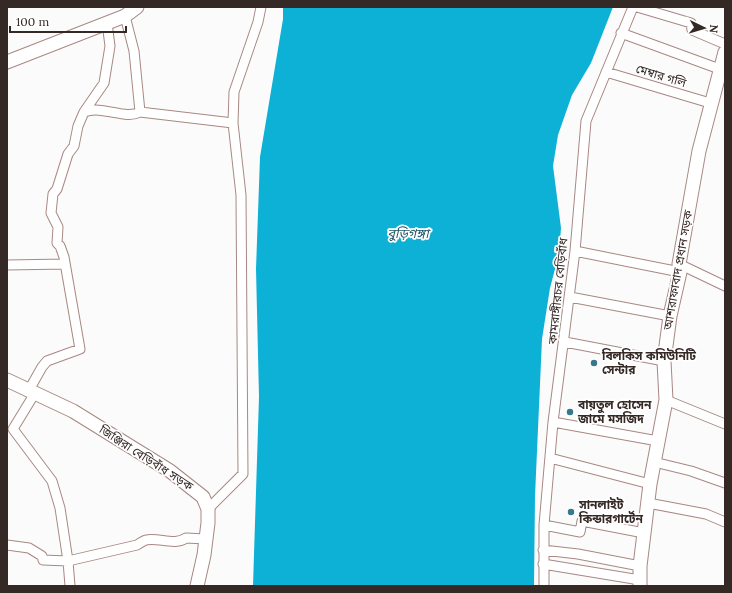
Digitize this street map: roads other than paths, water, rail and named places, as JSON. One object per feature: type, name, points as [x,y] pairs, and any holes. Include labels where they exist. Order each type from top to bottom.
[{"type":"street","points":[[7,62],[125,16],[137,7]]},
{"type":"street","points":[[197,586],[206,539],[208,509],[243,474],[241,195],[233,123],[234,92],[258,22],[261,7]]},
{"type":"street","name":"কামরাঙ্গীরচর বেড়িবাঁধ","points":[[544,586],[544,526],[553,422],[570,297],[586,121],[633,7]]},
{"type":"street","points":[[637,7],[691,23],[692,30],[725,44]]},
{"type":"street","points":[[125,16],[134,51],[140,112]]},
{"type":"street","points":[[70,586],[60,508],[52,481],[13,429],[42,367],[47,361],[80,349],[65,264],[60,246],[57,243],[58,227],[52,213],[52,198],[53,194],[58,189],[68,154],[74,146],[78,126],[84,112],[104,83],[110,46],[107,23]]},
{"type":"street","points":[[621,33],[723,70]]},
{"type":"street","name":"আশরাফাবাদ প্রধান সড়ক","points":[[640,583],[640,566],[650,484],[666,400],[664,361],[670,316],[680,268],[699,152],[710,104],[723,70],[725,52]]},
{"type":"street","name":"মেম্বার গলি","points":[[606,72],[710,104]]},
{"type":"street","points":[[84,112],[94,110],[136,114],[140,112],[233,123]]},
{"type":"street","points":[[575,251],[680,268],[725,286]]},
{"type":"street","points":[[7,265],[65,264]]},
{"type":"street","points":[[570,297],[670,316]]},
{"type":"street","points":[[565,342],[664,361]]},
{"type":"street","name":"জিঞ্জিরা বেড়িবাঁধ সড়ক","points":[[7,380],[73,411],[170,471],[203,497],[208,509]]},
{"type":"street","points":[[666,400],[725,424]]},
{"type":"street","points":[[553,422],[604,430],[658,441]]},
{"type":"street","points":[[550,458],[650,484]]},
{"type":"street","points":[[654,462],[691,471],[725,483]]},
{"type":"street","points":[[648,503],[706,514],[725,522]]},
{"type":"street","points":[[544,526],[580,532],[582,521],[644,533]]},
{"type":"street","points":[[7,545],[29,548],[42,556],[43,560],[68,561],[137,545],[147,540],[166,541],[183,540],[186,538],[206,539]]},
{"type":"street","points":[[543,550],[578,554],[640,566]]},
{"type":"street","points":[[543,564],[640,583]]},
{"type":"water","name":"বুড়িগঙ্গা","points":[[283,7],[613,7],[591,63],[572,95],[558,135],[553,166],[561,228],[559,254],[550,288],[542,339],[535,496],[534,586],[253,586],[259,397],[256,269],[260,157],[283,19]]},
{"type":"place","name":"বিলকিস কমিউনিটি সেন্টার","points":[[594,363]]},
{"type":"place","name":"বায়তুল হোসেন জামে মসজিদ","points":[[570,412]]},
{"type":"place","name":"সানলাইট কিন্ডারগার্টেন","points":[[571,512]]}]
